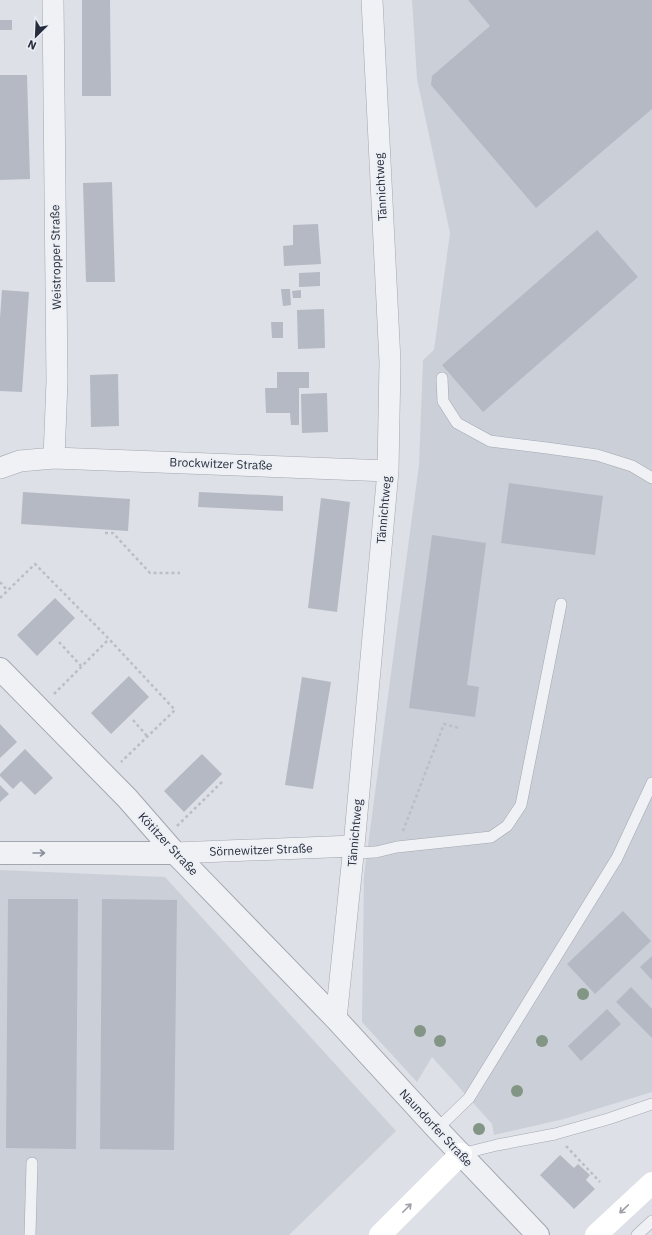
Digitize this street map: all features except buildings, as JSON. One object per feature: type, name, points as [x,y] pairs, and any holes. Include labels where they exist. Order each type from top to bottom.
[{"type":"main road","points":[[380,1235],[461,1154]]},
{"type":"main road","points":[[596,1235],[652,1183]]},
{"type":"street","name":"Weistropper Straße","points":[[53,0],[57,381],[54,458]]},
{"type":"street","name":"Tännichtweg","points":[[336,1019],[354,850],[388,471],[390,362],[372,0]]},
{"type":"street","points":[[0,468],[20,460],[54,458]]},
{"type":"street","name":"Brockwitzer Straße","points":[[54,458],[388,471]]},
{"type":"street","name":"Kötitzer Straße","points":[[0,669],[127,798],[169,846],[336,1019]]},
{"type":"street","name":"Sörnewitzer Straße","points":[[0,853],[169,846],[354,850]]},
{"type":"street","name":"Naundorfer Straße","points":[[336,1019],[437,1129],[538,1235]]},
{"type":"lane","points":[[442,378],[443,401],[457,423],[490,441],[597,456],[632,466],[652,478]]},
{"type":"lane","points":[[354,850],[376,852],[397,847],[491,837],[507,826],[521,805],[561,604]]},
{"type":"lane","points":[[437,1129],[469,1098],[617,858],[652,783]]},
{"type":"lane","points":[[461,1154],[497,1145],[555,1134],[608,1119],[652,1104]]},
{"type":"lane","points":[[30,1235],[32,1163]]},
{"type":"lane","points":[[637,1235],[652,1221]]},
{"type":"path","points":[[105,533],[113,534],[150,573],[180,573]]},
{"type":"path","points":[[0,598],[35,564],[109,639],[175,710],[106,777]]},
{"type":"path","points":[[0,582],[7,590]]},
{"type":"path","points":[[39,710],[109,639]]},
{"type":"path","points":[[59,642],[82,667]]},
{"type":"path","points":[[132,720],[147,736]]},
{"type":"path","points":[[397,847],[444,724],[459,728]]},
{"type":"path","points":[[169,846],[224,780]]},
{"type":"path","points":[[555,1134],[600,1182]]},
{"type":"shaded area","points":[[412,0],[652,0],[652,1092],[564,1119],[494,1135],[492,1124],[432,1057],[417,1082],[362,1022],[364,875],[419,465],[423,360],[434,350],[450,233],[417,79]]},
{"type":"shaded area","points":[[0,870],[165,877],[396,1131],[289,1235],[0,1235]]}]
